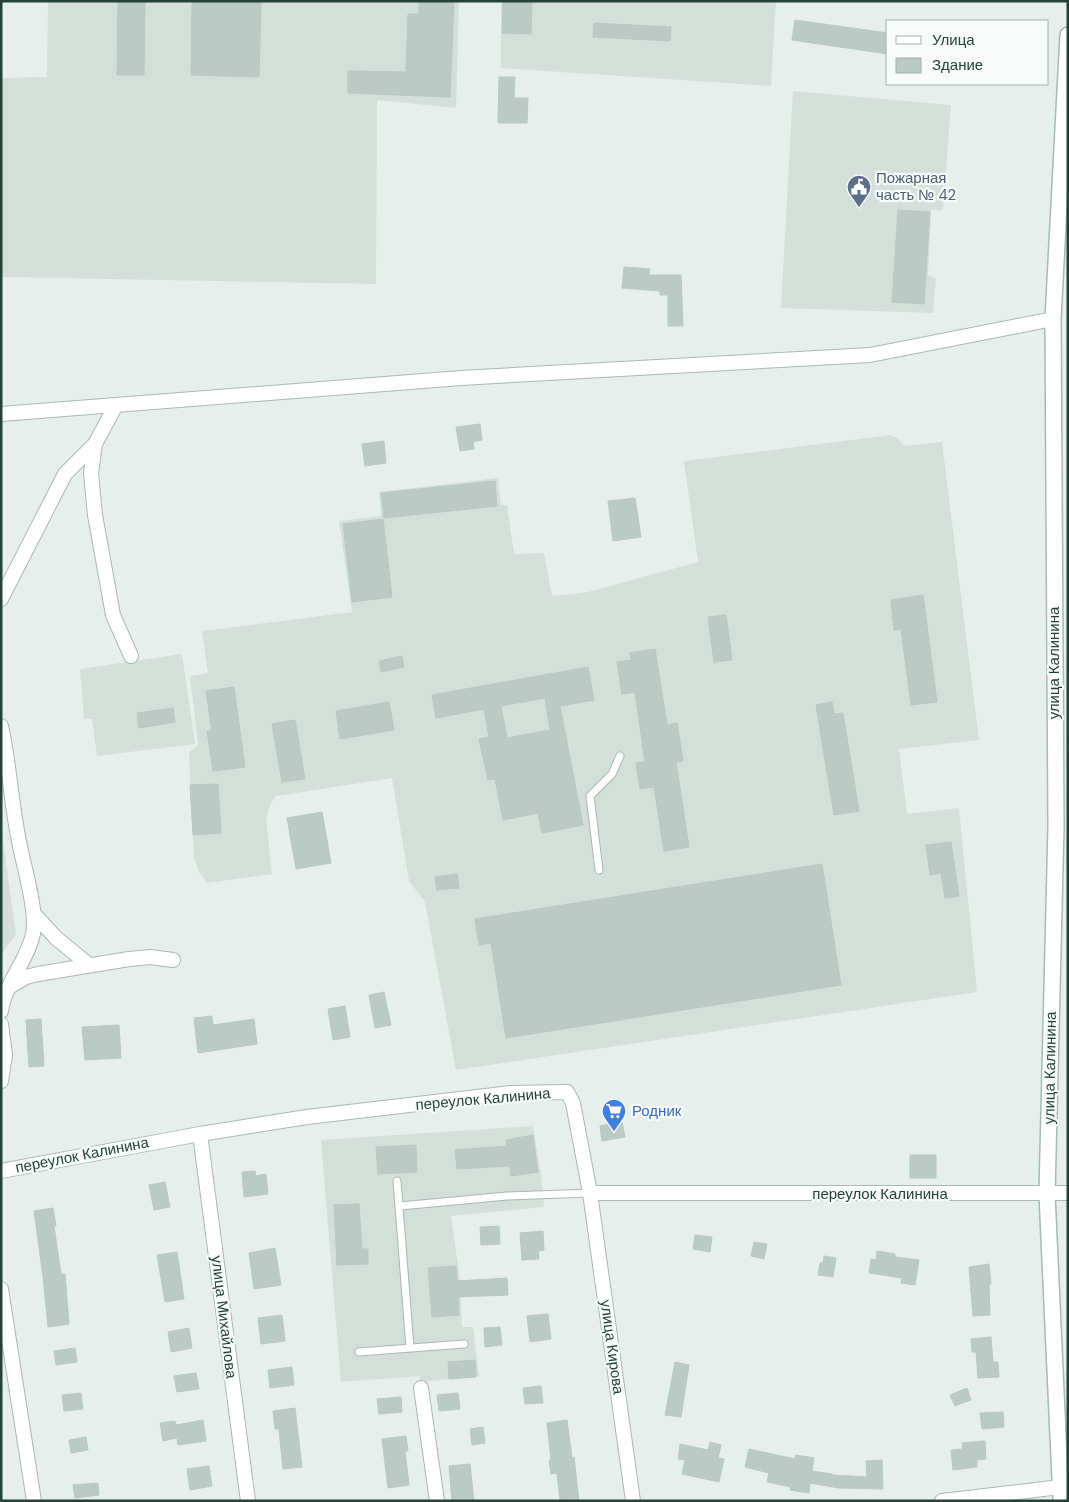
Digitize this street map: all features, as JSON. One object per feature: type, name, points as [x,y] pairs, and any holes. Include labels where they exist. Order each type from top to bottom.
[{"type":"street","name":"улица Калинина","points":[[1061,1494],[1047,1194],[1056,826],[1052,319],[1068,36]]},
{"type":"street","points":[[1,414],[461,378],[870,355],[1052,319]]},
{"type":"street","points":[[1,599],[65,474],[95,444],[116,405]]},
{"type":"street","points":[[95,444],[91,473],[95,515],[114,615],[131,656]]},
{"type":"street","points":[[1,726],[18,835],[34,914],[34,932],[27,955],[3,997],[1,1011]]},
{"type":"street","points":[[34,914],[56,938],[89,966]]},
{"type":"street","points":[[8,987],[26,977],[89,966],[143,958],[174,960]]},
{"type":"street","points":[[1,1024],[5,1055],[1,1082]]},
{"type":"street","name":"переулок Калинина","points":[[1,1170],[200,1134],[307,1117],[511,1093],[567,1092],[573,1103],[590,1193],[1068,1193]]},
{"type":"street","name":"улица Михайлова","points":[[200,1134],[248,1501]]},
{"type":"street","name":"улица Кирова","points":[[590,1193],[634,1501]]},
{"type":"street","points":[[1,1289],[34,1501]]},
{"type":"street","points":[[420,1388],[437,1501]]},
{"type":"street","points":[[942,1501],[1061,1494]]},
{"type":"lane","points":[[599,870],[590,796],[612,774],[620,756]]},
{"type":"lane","points":[[397,1181],[410,1348]]},
{"type":"lane","points":[[400,1206],[507,1196],[590,1193]]},
{"type":"lane","points":[[359,1352],[464,1344]]},
{"type":"shaded area","points":[[48,1],[459,1],[456,108],[377,100],[376,284],[1,277],[1,78],[47,77]]},
{"type":"shaded area","points":[[501,1],[776,1],[771,86],[501,68]]},
{"type":"shaded area","points":[[793,91],[951,105],[943,210],[931,210],[928,275],[936,279],[933,313],[781,308]]},
{"type":"shaded area","points":[[890,435],[899,439],[904,446],[942,442],[979,740],[899,749],[907,814],[959,808],[977,992],[456,1070],[425,902],[409,881],[392,778],[276,796],[271,803],[266,819],[272,874],[207,883],[199,872],[194,858],[189,753],[198,744],[190,676],[208,673],[202,631],[352,612],[339,521],[381,516],[379,492],[498,478],[501,505],[507,505],[514,554],[544,553],[552,596],[588,592],[698,562],[684,461]]},
{"type":"shaded area","points":[[182,654],[195,744],[97,756],[92,719],[84,719],[80,669]]},
{"type":"shaded area","points":[[1,827],[16,934],[1,955]]},
{"type":"shaded area","points":[[533,1126],[544,1207],[451,1216],[460,1280],[462,1327],[473,1327],[479,1376],[420,1382],[420,1376],[341,1382],[321,1140]]},
{"type":"building","points":[[118,1],[145,1],[144,75],[117,75]]},
{"type":"building","points":[[192,1],[261,1],[259,77],[191,75]]},
{"type":"building","points":[[419,1],[454,1],[450,97],[348,93],[348,71],[406,72],[408,14],[419,14]]},
{"type":"building","points":[[503,1],[532,1],[531,34],[502,33]]},
{"type":"building","points":[[795,20],[886,33],[886,54],[792,40]]},
{"type":"building","points":[[594,23],[671,27],[670,41],[593,37]]},
{"type":"building","points":[[499,77],[515,77],[514,98],[528,98],[527,123],[498,123]]},
{"type":"building","points":[[898,210],[930,212],[924,304],[892,302]]},
{"type":"building","points":[[624,267],[650,269],[649,275],[681,275],[683,326],[668,326],[668,295],[660,295],[660,291],[622,288]]},
{"type":"building","points":[[480,424],[482,440],[473,442],[474,449],[460,451],[456,427]]},
{"type":"building","points":[[384,441],[386,463],[365,466],[362,444]]},
{"type":"building","points":[[495,481],[497,506],[384,518],[381,493]]},
{"type":"building","points":[[635,498],[641,537],[613,541],[608,501]]},
{"type":"building","points":[[383,519],[392,597],[352,602],[343,524]]},
{"type":"building","points":[[923,595],[937,702],[911,705],[901,629],[894,630],[891,600]]},
{"type":"building","points":[[726,615],[732,660],[714,662],[708,617]]},
{"type":"building","points":[[655,649],[667,725],[677,723],[683,761],[676,762],[689,847],[664,851],[654,787],[640,789],[636,763],[645,762],[635,692],[622,694],[617,662],[631,660],[630,653]]},
{"type":"building","points":[[402,656],[404,667],[381,672],[379,661]]},
{"type":"building","points":[[588,667],[594,700],[560,706],[583,825],[542,833],[538,813],[503,820],[495,779],[488,780],[479,739],[489,737],[484,709],[436,718],[432,695]],"holes":[[[545,698],[550,730],[507,738],[501,706]]]},
{"type":"building","points":[[234,687],[245,767],[213,771],[207,731],[212,731],[206,691]]},
{"type":"building","points":[[389,702],[394,730],[340,739],[336,711]]},
{"type":"building","points":[[832,702],[834,714],[843,713],[859,811],[834,815],[816,705]]},
{"type":"building","points":[[173,708],[175,722],[139,728],[137,713]]},
{"type":"building","points":[[295,720],[305,779],[282,782],[272,724]]},
{"type":"building","points":[[218,784],[221,833],[193,835],[190,785]]},
{"type":"building","points":[[322,812],[331,863],[296,869],[287,818]]},
{"type":"building","points":[[951,842],[959,896],[945,898],[941,873],[930,875],[926,845]]},
{"type":"building","points":[[822,864],[841,985],[506,1038],[491,943],[479,945],[475,919]]},
{"type":"building","points":[[457,874],[459,888],[437,890],[435,877]]},
{"type":"building","points":[[384,992],[391,1025],[375,1028],[369,995]]},
{"type":"building","points":[[345,1006],[350,1037],[333,1040],[328,1009]]},
{"type":"building","points":[[212,1016],[213,1025],[254,1019],[257,1044],[198,1053],[194,1018]]},
{"type":"building","points":[[41,1019],[44,1066],[29,1067],[26,1020]]},
{"type":"building","points":[[119,1025],[121,1058],[85,1060],[82,1027]]},
{"type":"building","points":[[622,1122],[625,1137],[602,1141],[600,1126]]},
{"type":"building","points":[[533,1135],[538,1172],[511,1176],[510,1166],[457,1169],[455,1150],[507,1146],[506,1140]]},
{"type":"building","points":[[416,1145],[417,1172],[378,1174],[376,1147]]},
{"type":"building","points":[[910,1155],[936,1155],[936,1178],[910,1178]]},
{"type":"building","points":[[255,1171],[256,1176],[266,1174],[268,1194],[244,1197],[242,1172]]},
{"type":"building","points":[[165,1182],[170,1207],[154,1210],[149,1185]]},
{"type":"building","points":[[359,1204],[362,1249],[368,1249],[368,1264],[337,1265],[334,1205]]},
{"type":"building","points":[[53,1208],[61,1274],[65,1274],[69,1324],[48,1327],[34,1211]]},
{"type":"building","points":[[499,1226],[500,1244],[481,1245],[480,1227]]},
{"type":"building","points":[[543,1231],[544,1250],[538,1251],[539,1259],[522,1260],[520,1233]]},
{"type":"building","points":[[695,1235],[712,1237],[710,1252],[693,1249]]},
{"type":"building","points":[[754,1242],[767,1244],[764,1259],[751,1256]]},
{"type":"building","points":[[275,1248],[281,1285],[254,1289],[249,1253]]},
{"type":"building","points":[[877,1251],[895,1254],[895,1257],[919,1260],[915,1285],[901,1283],[902,1278],[869,1273],[871,1259],[876,1260]]},
{"type":"building","points":[[177,1252],[184,1299],[165,1302],[157,1255]]},
{"type":"building","points":[[824,1256],[836,1258],[833,1277],[818,1275],[820,1263],[823,1263]]},
{"type":"building","points":[[989,1264],[991,1284],[989,1284],[990,1315],[973,1316],[969,1267]]},
{"type":"building","points":[[456,1266],[457,1281],[507,1278],[508,1295],[458,1297],[459,1315],[432,1317],[428,1268]]},
{"type":"building","points":[[548,1314],[551,1339],[530,1342],[527,1316]]},
{"type":"building","points":[[282,1315],[285,1341],[261,1344],[258,1318]]},
{"type":"building","points":[[500,1327],[502,1345],[485,1347],[484,1328]]},
{"type":"building","points":[[189,1328],[192,1348],[171,1352],[168,1332]]},
{"type":"building","points":[[991,1337],[993,1362],[998,1362],[999,1377],[978,1378],[976,1352],[972,1352],[971,1339]]},
{"type":"building","points":[[75,1348],[77,1362],[56,1365],[54,1351]]},
{"type":"building","points":[[475,1360],[476,1377],[449,1379],[448,1362]]},
{"type":"building","points":[[675,1362],[689,1365],[681,1417],[665,1415]]},
{"type":"building","points":[[292,1367],[294,1385],[270,1388],[268,1370]]},
{"type":"building","points":[[196,1373],[199,1389],[177,1392],[174,1376]]},
{"type":"building","points":[[541,1386],[543,1403],[525,1404],[523,1388]]},
{"type":"building","points":[[967,1388],[971,1400],[955,1406],[950,1395]]},
{"type":"building","points":[[81,1393],[83,1409],[64,1411],[62,1395]]},
{"type":"building","points":[[458,1393],[460,1409],[439,1411],[437,1395]]},
{"type":"building","points":[[401,1397],[402,1412],[379,1414],[377,1399]]},
{"type":"building","points":[[295,1408],[302,1467],[283,1469],[279,1429],[275,1429],[273,1411]]},
{"type":"building","points":[[1003,1412],[1004,1427],[982,1429],[980,1413]]},
{"type":"building","points":[[203,1420],[206,1441],[178,1445],[177,1438],[163,1441],[160,1423],[175,1421],[176,1425]]},
{"type":"building","points":[[567,1420],[572,1458],[574,1457],[579,1501],[560,1501],[557,1473],[551,1474],[547,1423]]},
{"type":"building","points":[[483,1427],[485,1443],[472,1445],[470,1429]]},
{"type":"building","points":[[406,1436],[408,1451],[405,1451],[409,1485],[388,1488],[382,1439]]},
{"type":"building","points":[[86,1437],[88,1450],[71,1453],[69,1440]]},
{"type":"building","points":[[985,1441],[986,1459],[977,1460],[977,1467],[953,1470],[951,1450],[963,1449],[962,1443]]},
{"type":"building","points":[[710,1442],[721,1445],[718,1458],[724,1459],[719,1482],[682,1474],[685,1460],[678,1459],[680,1444],[708,1450]]},
{"type":"building","points":[[749,1449],[795,1459],[796,1455],[814,1458],[812,1471],[832,1475],[867,1477],[866,1461],[882,1460],[883,1489],[839,1488],[810,1483],[809,1493],[790,1490],[791,1487],[767,1482],[769,1473],[745,1467]]},
{"type":"building","points":[[470,1464],[474,1501],[452,1501],[449,1466]]},
{"type":"building","points":[[209,1466],[212,1486],[190,1490],[187,1469]]},
{"type":"building","points":[[98,1483],[99,1495],[75,1498],[73,1485]]},
{"type":"place","name":"Пожарная часть № 42","points":[[859,208]]},
{"type":"place","name":"Родник","points":[[614,1132]]}]
